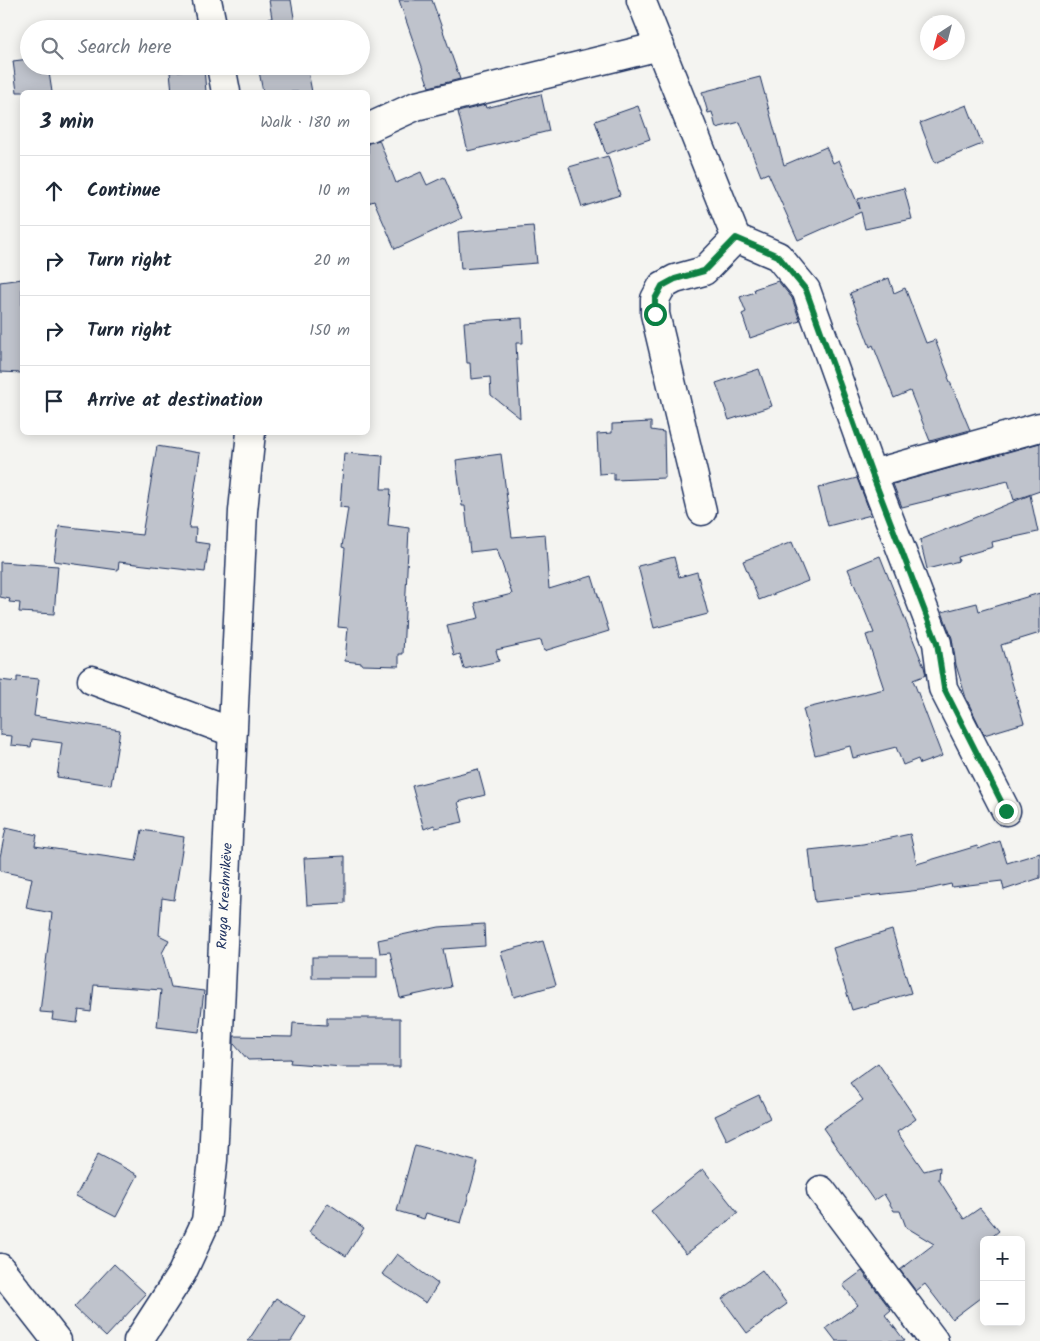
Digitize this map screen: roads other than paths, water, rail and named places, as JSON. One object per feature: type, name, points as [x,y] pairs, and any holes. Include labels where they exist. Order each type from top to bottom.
[{"type":"street","points":[[207,0],[211,20]]},
{"type":"street","points":[[641,0],[736,238],[778,256],[806,290],[872,474],[937,643],[944,688],[1006,811]]},
{"type":"street","points":[[370,127],[416,106],[660,46]]},
{"type":"street","points":[[223,75],[226,90]]},
{"type":"street","points":[[702,512],[655,314],[655,299],[662,286],[675,279],[704,271],[736,238]]},
{"type":"street","points":[[872,474],[1040,427]]},
{"type":"street","name":"Rruga Kreshnikëve","points":[[138,1341],[182,1273],[206,1221],[212,1160],[243,511],[251,435]]},
{"type":"street","points":[[92,680],[232,732]]},
{"type":"street","points":[[821,1190],[934,1341]]},
{"type":"street","points":[[0,1268],[57,1341]]}]
